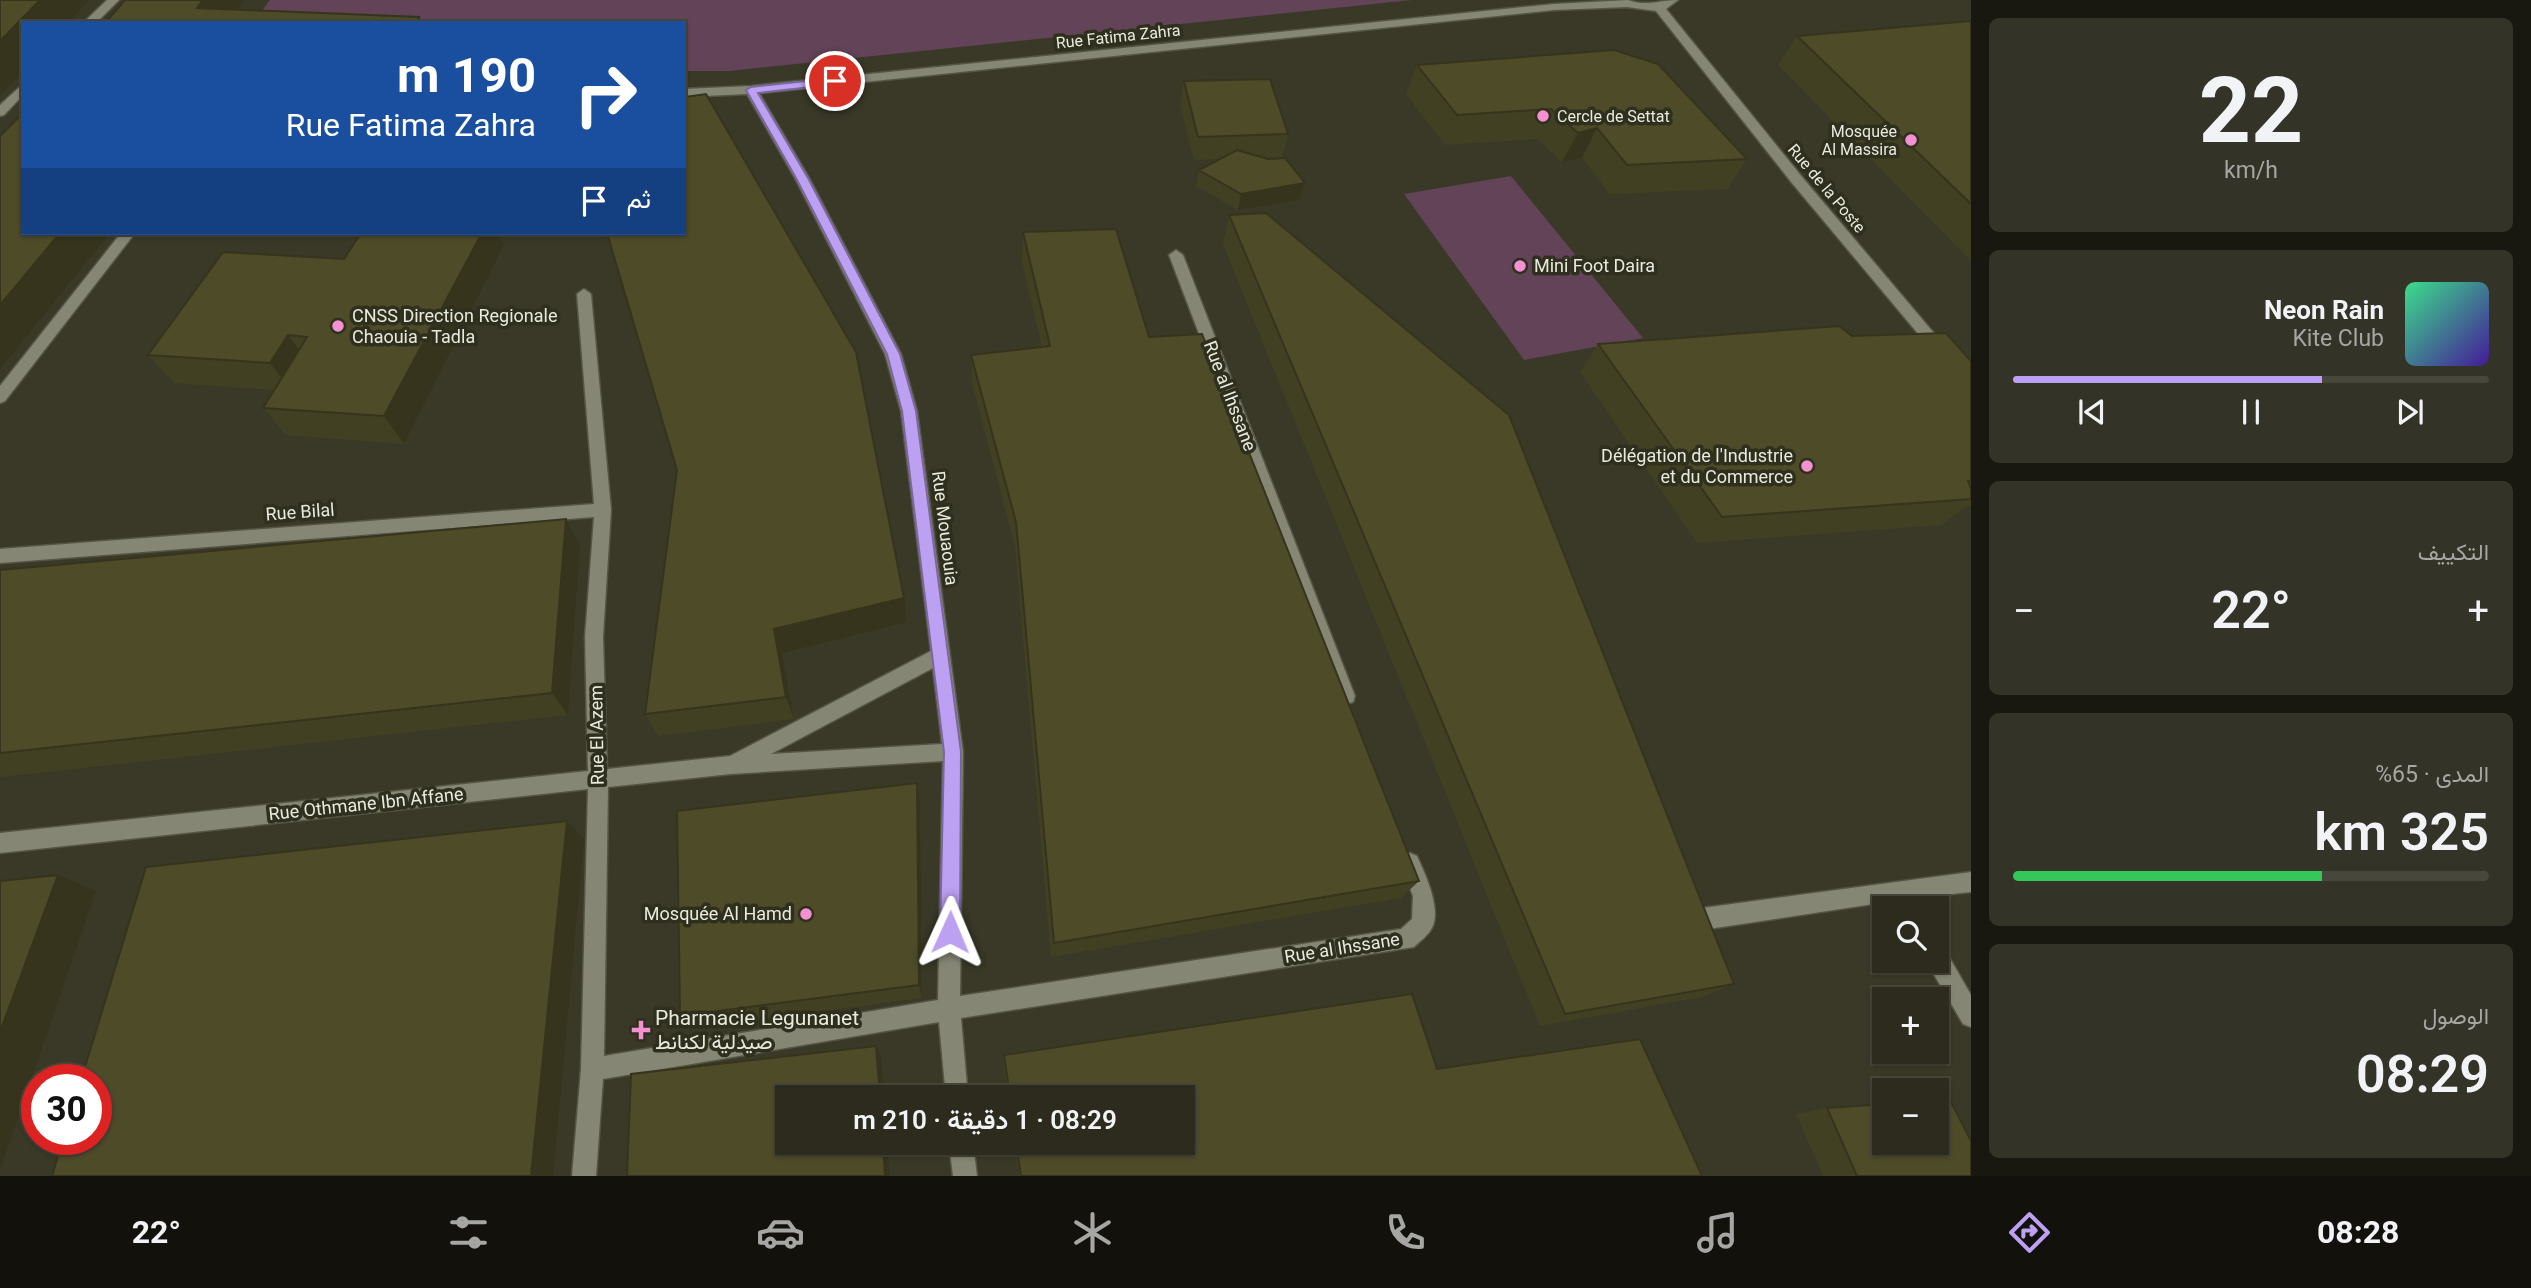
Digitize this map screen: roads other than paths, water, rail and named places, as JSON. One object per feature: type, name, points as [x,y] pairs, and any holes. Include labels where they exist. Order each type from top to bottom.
[{"type":"street","points":[[91,21],[113,0]]},
{"type":"street","name":"Rue Fatima Zahra","points":[[1554,7],[1574,0]]},
{"type":"street","points":[[1659,8],[1672,0]]},
{"type":"street","name":"Rue Fatima Zahra","points":[[686,93],[751,90],[1554,7],[1623,2],[1659,8]]},
{"type":"street","name":"Rue de la Poste","points":[[1659,8],[1797,180],[1971,387]]},
{"type":"street","points":[[0,112],[21,90]]},
{"type":"street","name":"Rue Mouaouia","points":[[751,90],[802,178],[893,354],[909,411],[953,752],[948,1009],[956,1085]]},
{"type":"street","points":[[0,397],[126,235]]},
{"type":"street","name":"Rue al Ihssane","points":[[1176,255],[1354,717]]},
{"type":"street","name":"Rue El Azem","points":[[584,294],[603,510],[594,637],[598,781],[592,1069],[584,1176]]},
{"type":"street","name":"Rue Bilal","points":[[0,556],[603,510]]},
{"type":"street","name":"Rue Othmane Ibn Affane","points":[[731,765],[940,655]]},
{"type":"street","name":"Rue Othmane Ibn Affane","points":[[0,843],[731,765],[953,752]]},
{"type":"street","name":"Rue al Ihssane","points":[[592,1069],[948,1009],[1406,939],[1423,924],[1423,897],[1403,845]]},
{"type":"street","points":[[1915,896],[1971,882]]},
{"type":"street","points":[[1702,919],[1872,902]]},
{"type":"street","points":[[1946,973],[1971,1016]]},
{"type":"street","points":[[962,1155],[965,1176]]},
{"type":"place","name":"Cercle de Settat","points":[[1543,116]]},
{"type":"place","name":"Mosquée Al Massira","points":[[1911,140]]},
{"type":"place","name":"Mini Foot Daira","points":[[1520,266]]},
{"type":"place","name":"CNSS Direction Regionale Chaouia - Tadla","points":[[338,326]]},
{"type":"place","name":"Délégation de l'Industrie et du Commerce","points":[[1807,466]]},
{"type":"place","name":"Mosquée Al Hamd","points":[[806,914]]},
{"type":"place","name":"Pharmacie Legunanet صيدلية لكنانط","points":[[641,1030]]}]
